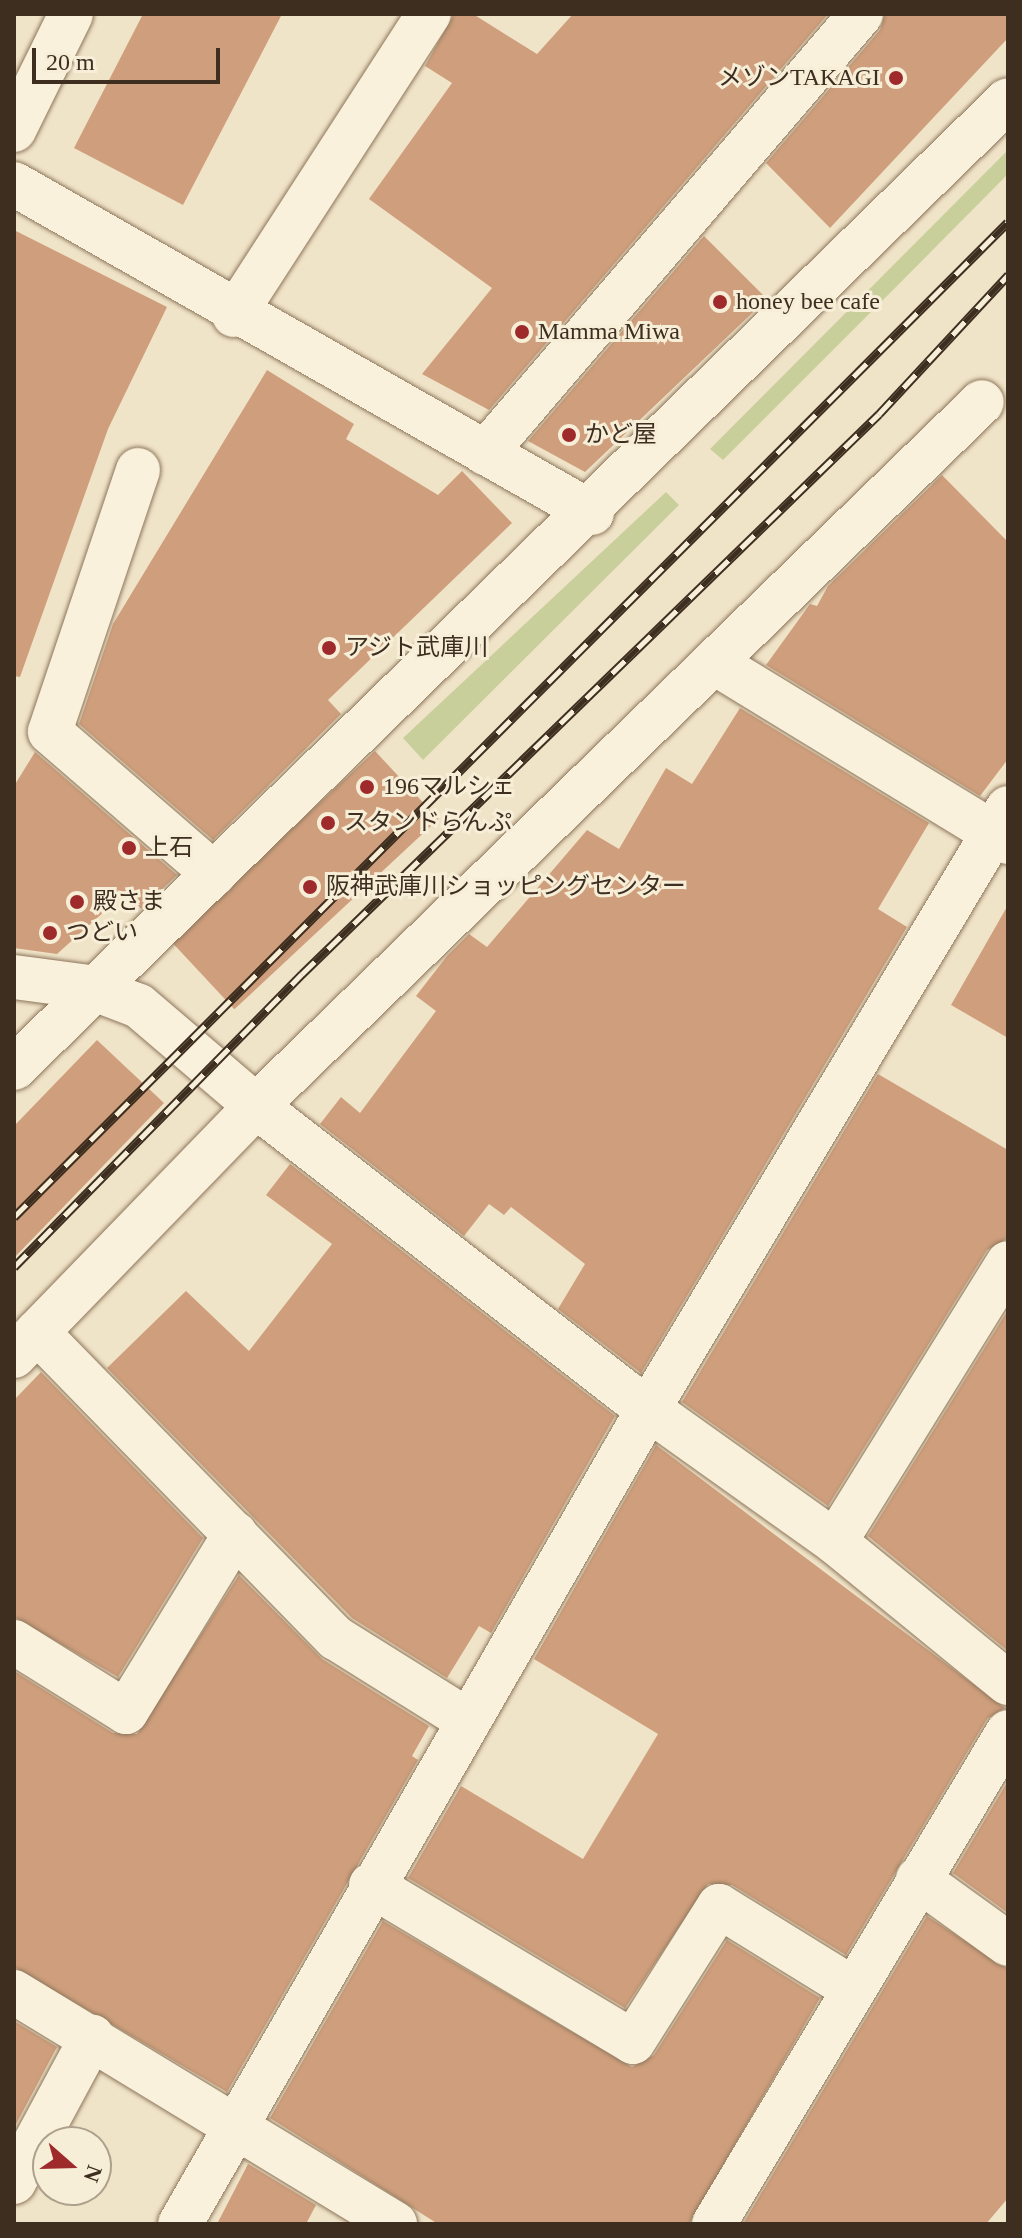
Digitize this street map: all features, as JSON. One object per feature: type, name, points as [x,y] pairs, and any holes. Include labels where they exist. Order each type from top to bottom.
[{"type":"street","points":[[14,130],[71,14]]},
{"type":"street","points":[[234,315],[429,14]]},
{"type":"street","points":[[485,453],[861,14]]},
{"type":"street","points":[[14,1068],[89,987],[214,874],[592,513],[1008,100]]},
{"type":"street","points":[[14,184],[234,315],[592,513]]},
{"type":"street","points":[[467,1720],[336,1638],[235,1534],[26,1344],[256,1106],[718,665],[982,402]]},
{"type":"street","points":[[138,470],[50,732],[214,874]]},
{"type":"street","points":[[180,2224],[234,2120],[650,1406],[1003,828],[718,665]]},
{"type":"street","points":[[14,977],[89,987],[139,1006],[256,1106],[650,1406],[835,1542],[1008,1683]]},
{"type":"street","points":[[835,1542],[1008,1263]]},
{"type":"street","points":[[14,1642],[126,1712],[235,1534]]},
{"type":"street","points":[[714,2224],[852,1988],[1008,1732]]},
{"type":"street","points":[[918,1879],[1008,1944]]},
{"type":"street","points":[[371,1885],[633,2042],[719,1906],[852,1988]]},
{"type":"street","points":[[14,1992],[234,2120],[395,2224]]},
{"type":"street","points":[[14,2182],[92,2037]]},
{"type":"green space","points":[[1008,150],[1008,174],[900,283],[723,460],[710,449]]},
{"type":"green space","points":[[666,492],[679,505],[423,760],[403,738]]},
{"type":"building","points":[[143,14],[282,14],[183,205],[74,148]]},
{"type":"building","points":[[454,14],[473,14],[537,54],[573,14],[828,14],[489,410],[422,374],[492,288],[369,199],[452,83],[425,66]]},
{"type":"building","points":[[885,14],[1008,14],[1008,38],[830,228],[766,163],[880,30]]},
{"type":"building","points":[[14,230],[167,307],[108,429],[20,677],[14,676]]},
{"type":"building","points":[[704,236],[767,299],[585,472],[528,441]]},
{"type":"building","points":[[267,370],[354,424],[346,439],[438,495],[462,471],[512,523],[328,700],[341,714],[213,840],[79,724],[113,624]]},
{"type":"building","points":[[942,475],[1008,542],[1008,759],[980,796],[766,665],[810,604],[817,606],[828,586]]},
{"type":"building","points":[[740,708],[929,823],[878,909],[907,927],[641,1373],[558,1309],[585,1264],[511,1207],[504,1215],[489,1204],[464,1236],[320,1124],[341,1097],[360,1113],[436,1011],[416,996],[447,956],[469,934],[487,947],[587,830],[619,849],[666,768],[692,784]]},
{"type":"building","name":"阪神武庫川ショッピングセンター","points":[[375,751],[438,819],[234,1009],[171,941]]},
{"type":"building","points":[[35,752],[177,875],[141,909],[126,892],[57,954],[14,948],[14,786]]},
{"type":"building","points":[[1008,905],[1008,1038],[951,1005]]},
{"type":"building","points":[[97,1040],[164,1103],[14,1258],[14,1126]]},
{"type":"building","points":[[878,1074],[1008,1150],[1008,1238],[987,1250],[828,1506],[682,1402]]},
{"type":"building","points":[[290,1164],[615,1416],[491,1633],[479,1626],[447,1678],[352,1618],[107,1368],[186,1291],[249,1351],[332,1244],[266,1195]]},
{"type":"building","points":[[1008,1310],[1008,1651],[868,1536]]},
{"type":"building","points":[[41,1372],[203,1538],[118,1677],[14,1617],[14,1400]]},
{"type":"building","points":[[656,1445],[1005,1708],[987,1719],[846,1955],[732,1885],[708,1884],[625,2008],[408,1878],[461,1786],[583,1859],[658,1734],[534,1659]]},
{"type":"building","points":[[239,1575],[322,1659],[429,1726],[412,1756],[418,1760],[227,2092],[14,1967],[14,1671],[113,1733],[137,1734]]},
{"type":"building","points":[[1008,1781],[1008,1913],[953,1873]]},
{"type":"building","points":[[927,1916],[1008,1969],[1008,2198],[986,2224],[743,2224]]},
{"type":"building","points":[[383,1921],[632,2067],[654,2055],[727,1940],[820,1998],[689,2224],[438,2224],[270,2118]]},
{"type":"building","points":[[14,2021],[57,2047],[14,2128]]},
{"type":"building","points":[[248,2164],[316,2205],[306,2224],[217,2224]]},
{"type":"railway","points":[[14,1217],[1008,222]]},
{"type":"railway","points":[[14,1267],[302,974],[879,414],[1008,275]]},
{"type":"place","name":"メゾンTAKAGI","points":[[896,78]]},
{"type":"place","name":"honey bee cafe","points":[[720,302]]},
{"type":"place","name":"Mamma Miwa","points":[[522,332]]},
{"type":"place","name":"かど屋","points":[[569,435]]},
{"type":"place","name":"アジト武庫川","points":[[329,648]]},
{"type":"place","name":"196マルシェ","points":[[367,787]]},
{"type":"place","name":"スタンドらんぷ","points":[[328,823]]},
{"type":"place","name":"上石","points":[[129,848]]},
{"type":"place","name":"阪神武庫川ショッピングセンター","points":[[310,887]]},
{"type":"place","name":"殿さま","points":[[77,902]]},
{"type":"place","name":"つどい","points":[[50,933]]}]
